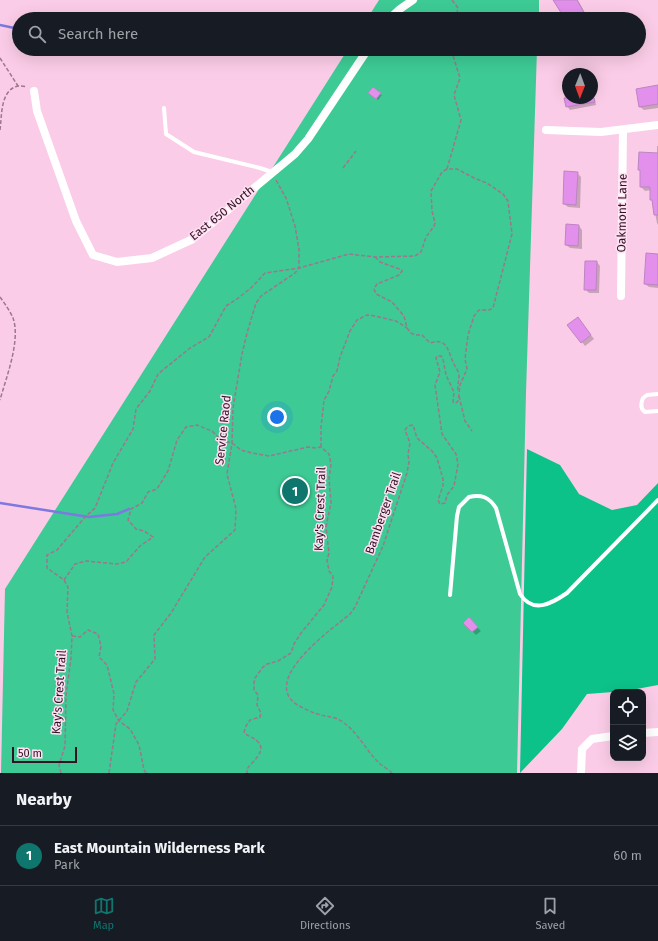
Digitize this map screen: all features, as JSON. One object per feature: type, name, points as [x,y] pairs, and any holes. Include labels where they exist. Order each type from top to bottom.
[{"type":"street","points":[[397,12],[412,0]]},
{"type":"street","name":"East 650 North","points":[[34,91],[37,110],[76,221],[93,255],[117,262],[152,258],[193,239],[295,154],[305,144],[363,56]]},
{"type":"street","points":[[546,130],[583,132],[623,130],[658,125]]},
{"type":"street","name":"Oakmont Lane","points":[[621,296],[623,130]]},
{"type":"street","points":[[646,733],[658,732]]},
{"type":"street","points":[[581,773],[582,749],[592,739],[610,736]]},
{"type":"lane","points":[[164,108],[166,134],[194,152],[272,172]]},
{"type":"lane","points":[[658,394],[647,395],[643,398],[641,406],[642,410],[645,412],[658,411]]},
{"type":"lane","points":[[450,595],[459,507],[469,497],[480,496],[487,498],[492,502],[496,508],[520,594],[525,601],[535,605],[544,606],[567,593],[658,500]]},
{"type":"path","points":[[452,0],[458,8],[457,12]]},
{"type":"path","points":[[447,169],[461,120],[454,95],[460,78],[453,56]]},
{"type":"path","points":[[0,58],[18,86],[7,92],[3,103],[0,130]]},
{"type":"path","points":[[343,168],[356,151]]},
{"type":"path","points":[[459,393],[460,385],[467,369],[465,359],[468,335],[479,310],[490,310],[493,308],[512,234],[508,201],[503,194],[487,183],[457,169],[447,169],[438,176],[431,195],[435,223],[426,237],[421,252],[415,256],[375,257],[349,254],[299,268],[265,273],[252,287],[226,306],[209,337],[190,348],[158,374],[150,391],[136,409],[133,429],[113,463],[95,508],[85,516],[56,550],[48,555],[47,568],[64,580],[76,564],[86,561],[116,564],[126,562],[140,546],[153,537],[144,531],[136,529],[128,520],[131,509],[142,503],[148,492],[157,489],[168,471],[177,440],[186,427],[196,426],[212,431],[221,440],[232,443],[241,450],[269,456],[308,447],[321,447],[321,427],[324,400],[329,391],[333,376],[337,371],[340,357],[350,330],[357,320],[367,315],[396,321],[415,335],[422,335],[430,343],[436,341],[444,344],[448,349],[459,376],[458,388],[459,393],[465,421],[472,431]]},
{"type":"path","points":[[272,172],[286,198],[295,226],[300,254],[299,268]]},
{"type":"path","points":[[375,257],[380,262],[402,270],[402,273],[377,284],[374,289],[376,294],[392,302],[404,316],[407,328]]},
{"type":"path","name":"Service Raod","points":[[109,773],[116,724],[127,711],[136,682],[155,659],[154,636],[171,613],[205,557],[235,530],[236,509],[227,474],[232,443],[233,408],[242,354],[256,303],[266,291],[295,273],[299,268]]},
{"type":"path","points":[[0,297],[13,319],[15,330],[15,343],[0,400]]},
{"type":"path","name":"Bamberger Trail","points":[[392,773],[378,762],[345,724],[338,719],[305,709],[295,703],[290,697],[286,688],[294,666],[304,653],[350,614],[355,607],[382,546],[407,474],[410,443],[405,430],[408,426],[413,426],[417,438],[432,451],[437,458],[443,480],[443,486],[438,500],[440,504],[445,503],[447,495],[454,486],[458,464],[456,454],[442,434],[435,386],[440,372],[436,361],[437,356],[441,356],[443,359],[446,375],[454,392],[453,402],[457,402],[459,393]]},
{"type":"path","name":"Kay's Crest Trail","points":[[247,773],[247,769],[260,753],[261,748],[258,742],[247,736],[244,732],[250,720],[260,717],[261,713],[257,705],[258,695],[254,690],[255,678],[267,664],[278,661],[291,652],[301,633],[324,605],[332,587],[333,576],[329,571],[327,560],[329,553],[326,527],[331,503],[329,479],[331,464],[329,454],[321,447]]},
{"type":"path","name":"Kay's Crest Trail","points":[[61,773],[59,765],[64,746],[66,695],[71,658],[72,636],[67,612],[68,587],[64,580]]},
{"type":"path","name":"Kay's Crest Trail","points":[[72,636],[80,637],[88,630],[98,634],[101,646],[99,657],[107,665],[114,694],[112,710],[119,721],[130,729],[139,745],[144,770],[146,773]]},
{"type":"green space","points":[[379,0],[539,0],[539,12],[371,12]]},
{"type":"green space","points":[[344,56],[537,56],[526,393],[517,773],[1,773],[5,589]]},
{"type":"green space","points":[[527,449],[560,465],[579,494],[612,510],[637,505],[658,483],[658,685],[637,689],[610,689],[610,692],[587,694],[562,729],[520,773]]},
{"type":"building","points":[[553,0],[577,0],[584,12],[561,12]]},
{"type":"building","points":[[658,85],[658,104],[639,107],[636,89]]},
{"type":"building","points":[[373,87],[381,93],[376,99],[368,93]]},
{"type":"building","points":[[565,104],[583,104],[566,107]]},
{"type":"building","points":[[639,152],[658,153],[658,215],[654,215],[652,200],[650,200],[650,187],[640,187],[640,170],[638,170]]},
{"type":"building","points":[[564,171],[578,172],[576,205],[563,204]]},
{"type":"building","points":[[566,224],[579,225],[578,246],[565,245]]},
{"type":"building","points":[[646,253],[658,254],[658,285],[644,284]]},
{"type":"building","points":[[585,261],[597,261],[596,290],[584,290]]},
{"type":"building","points":[[578,317],[591,335],[581,343],[567,325]]},
{"type":"building","points":[[469,617],[478,627],[472,632],[463,623]]},
{"type":"waterway","points":[[0,25],[12,28]]},
{"type":"waterway","points":[[0,503],[89,517],[117,514],[129,509]]},
{"type":"place","name":"East Mountain Wilderness Park","points":[[295,491]]}]
